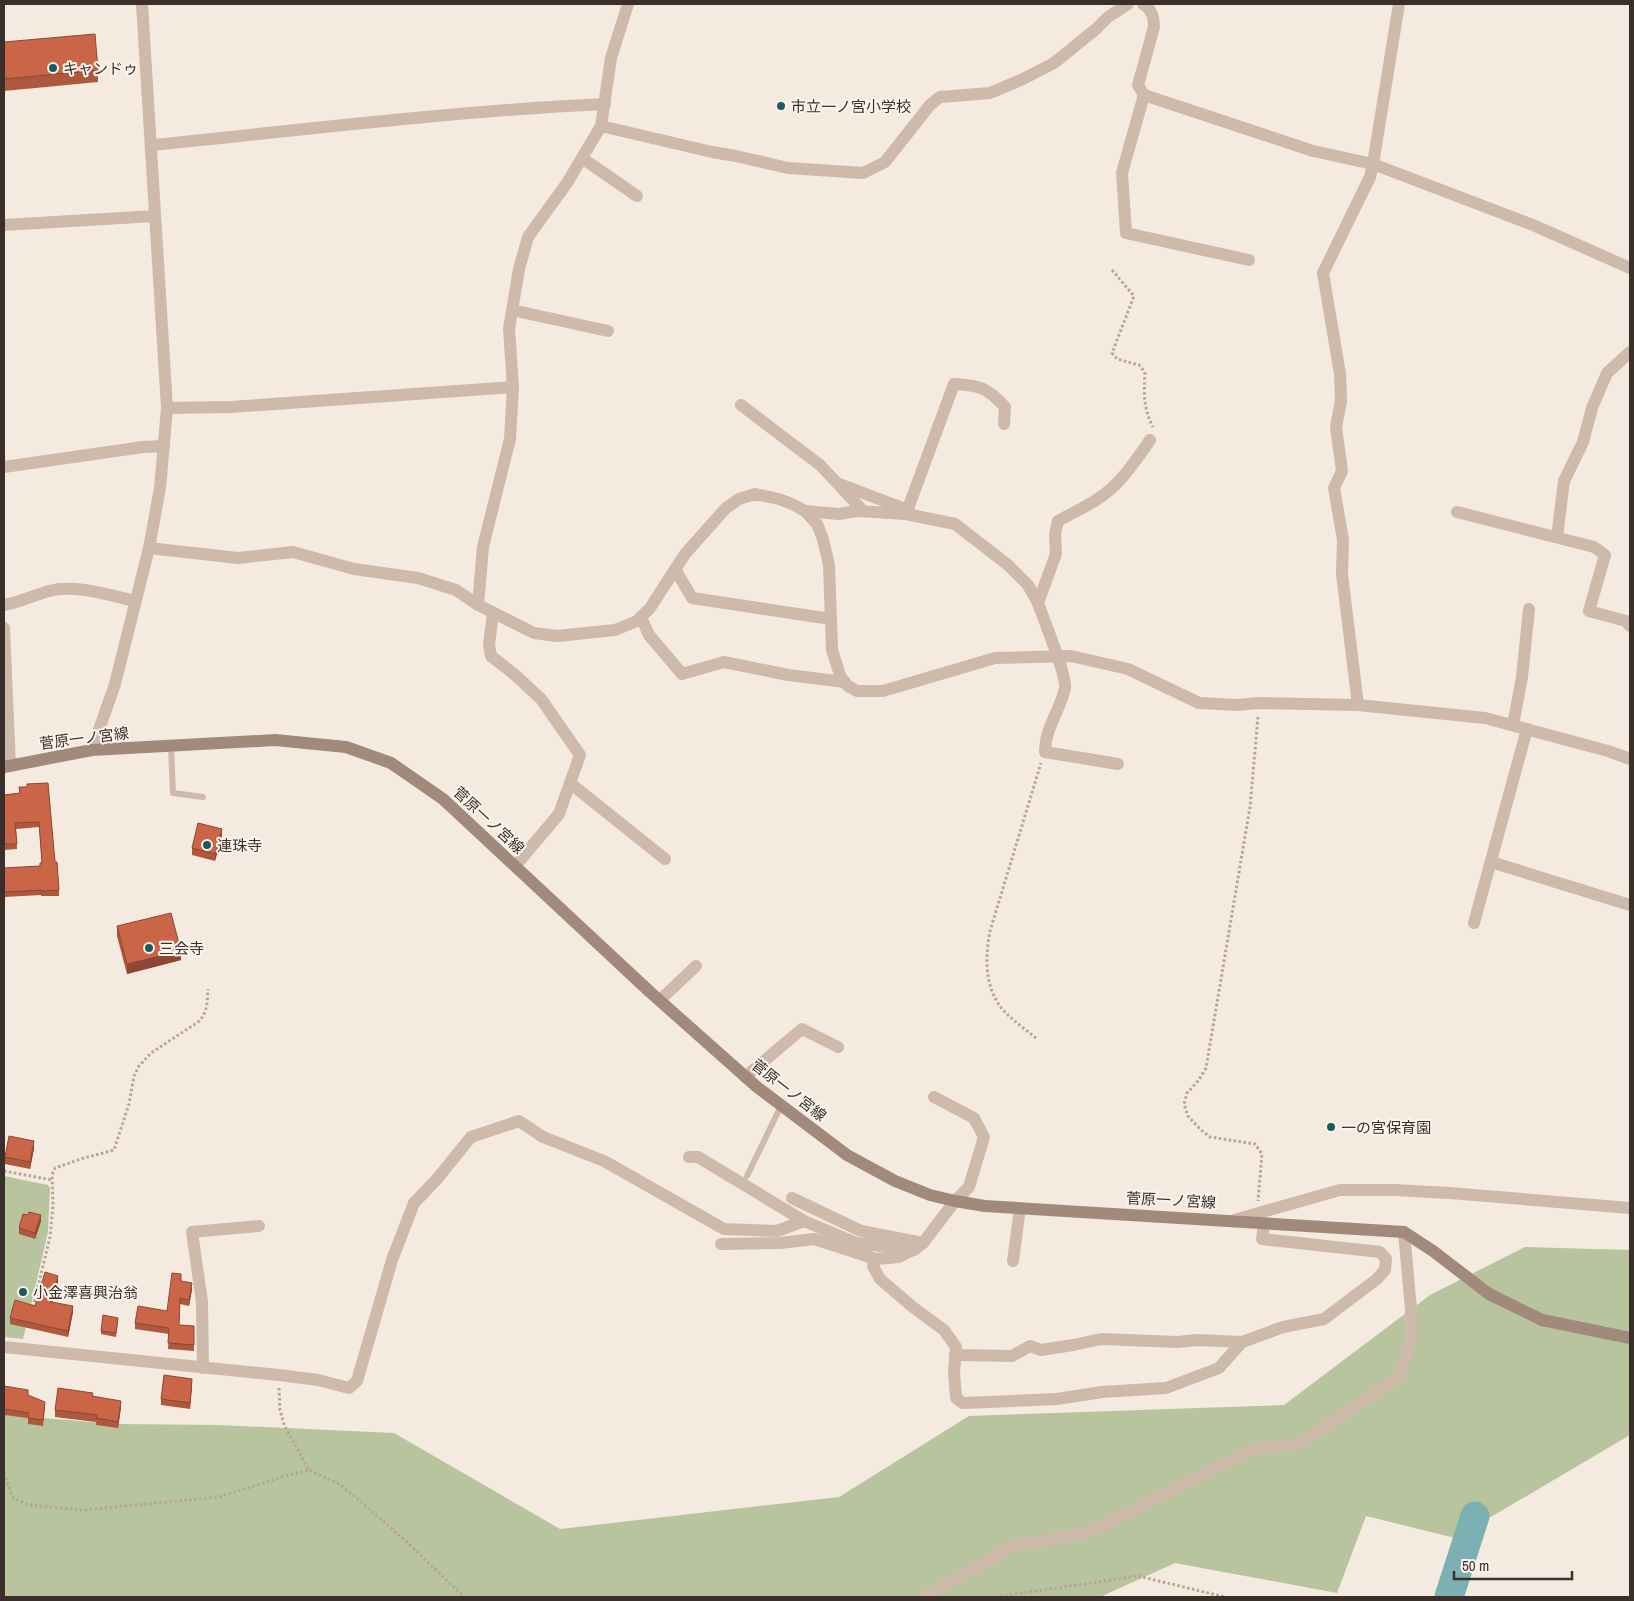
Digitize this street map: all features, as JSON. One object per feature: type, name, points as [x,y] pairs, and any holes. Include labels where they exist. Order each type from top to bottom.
[{"type":"main road","name":"菅原一ノ宮線","points":[[7,766],[92,750],[275,740],[346,747],[391,763],[443,799],[745,1077],[847,1155],[895,1181],[930,1195],[985,1206],[1234,1220],[1260,1218],[1404,1232],[1433,1251],[1489,1294],[1542,1320],[1630,1338]]},
{"type":"street","points":[[92,750],[115,684],[149,548],[160,488],[167,408],[142,4]]},
{"type":"street","points":[[478,605],[483,547],[510,439],[513,387],[510,329],[519,269],[528,238],[567,183],[601,126],[611,58],[628,4]]},
{"type":"street","points":[[601,126],[788,168],[863,173],[885,162],[930,105],[940,97],[990,92],[1022,80],[1054,63],[1108,17],[1128,4]]},
{"type":"street","points":[[1143,4],[1151,11],[1154,20],[1154,27],[1138,85],[1144,95],[1313,151],[1373,164],[1533,225],[1630,268]]},
{"type":"street","points":[[1358,705],[1342,574],[1343,540],[1334,488],[1342,471],[1336,427],[1341,401],[1340,374],[1324,273],[1370,177],[1399,4]]},
{"type":"street","points":[[1144,95],[1122,172],[1126,233],[1249,260]]},
{"type":"street","points":[[152,145],[473,112],[605,104]]},
{"type":"street","points":[[582,158],[638,196]]},
{"type":"street","points":[[4,225],[155,216]]},
{"type":"street","points":[[512,310],[608,331]]},
{"type":"street","points":[[1557,537],[1564,481],[1583,442],[1592,408],[1607,373],[1630,352]]},
{"type":"street","points":[[907,512],[954,384],[970,385],[992,392],[1005,406],[1004,424]]},
{"type":"street","points":[[167,408],[231,407],[513,387]]},
{"type":"street","points":[[741,405],[820,466],[863,512]]},
{"type":"street","points":[[1038,602],[1056,554],[1055,534],[1058,521],[1114,487],[1150,440]]},
{"type":"street","points":[[4,467],[144,447],[164,446]]},
{"type":"street","points":[[837,483],[907,512],[955,524],[1008,565],[1028,585],[1038,602],[1065,687],[1045,740],[1045,752],[1118,764]]},
{"type":"street","points":[[149,548],[238,558],[293,552],[354,569],[418,578],[456,590],[478,605],[534,633],[557,636],[615,630],[637,621],[650,608],[685,554],[726,508],[739,499],[756,494],[779,499],[805,511],[840,514],[907,512]]},
{"type":"street","points":[[805,511],[817,524],[824,539],[829,565],[832,650],[841,678],[848,686],[857,691],[883,691],[995,658],[1071,656],[1128,669],[1199,703],[1236,706],[1259,703],[1358,705],[1485,718],[1608,751],[1630,759]]},
{"type":"street","points":[[1457,512],[1557,537],[1594,548],[1605,555],[1589,611],[1626,622],[1630,626]]},
{"type":"street","points":[[675,569],[692,598],[831,619]]},
{"type":"street","points":[[4,605],[15,603],[50,590],[72,588],[135,601]]},
{"type":"street","points":[[1513,725],[1522,677],[1530,609]]},
{"type":"street","points":[[493,613],[489,645],[491,656],[542,699],[580,755],[559,814],[515,866]]},
{"type":"street","points":[[641,617],[649,635],[682,674],[724,662],[788,675],[845,682]]},
{"type":"street","points":[[4,628],[7,766]]},
{"type":"street","points":[[1474,923],[1527,729]]},
{"type":"street","points":[[570,783],[665,859]]},
{"type":"street","points":[[1490,862],[1630,906]]},
{"type":"street","points":[[660,1000],[696,966]]},
{"type":"street","points":[[745,1077],[802,1029],[838,1047]]},
{"type":"street","points":[[721,1244],[780,1243],[814,1239],[876,1259],[899,1257],[919,1246],[955,1201],[969,1187],[984,1137],[974,1118],[934,1097]]},
{"type":"street","points":[[4,1347],[279,1375],[318,1380],[349,1388],[357,1381],[392,1260],[414,1203],[437,1179],[471,1137],[518,1121],[543,1137],[604,1161],[724,1229],[777,1231],[804,1222]]},
{"type":"street","points":[[689,1157],[698,1157],[804,1222],[856,1243],[919,1246]]},
{"type":"street","points":[[955,1354],[1012,1356],[1030,1346],[1041,1350],[1101,1338],[1177,1342],[1196,1340],[1242,1342],[1283,1326],[1324,1319],[1377,1279],[1385,1270],[1386,1260],[1380,1252],[1262,1238],[1260,1218],[1340,1190],[1450,1193],[1630,1208]]},
{"type":"street","points":[[792,1198],[861,1231],[919,1246]]},
{"type":"street","points":[[1013,1261],[1020,1208]]},
{"type":"street","points":[[203,1368],[202,1302],[192,1232],[259,1226]]},
{"type":"street","points":[[924,1597],[1015,1545],[1082,1534],[1109,1523],[1230,1460],[1257,1449],[1302,1443],[1400,1376],[1411,1338],[1411,1308],[1404,1232]]},
{"type":"street","points":[[876,1259],[873,1266],[880,1279],[944,1330],[956,1347],[954,1372],[956,1398],[963,1403],[1057,1399],[1102,1392],[1166,1388],[1219,1368],[1242,1342]]},
{"type":"lane","points":[[171,746],[173,793],[203,797]]},
{"type":"lane","points":[[748,1176],[781,1106]]},
{"type":"path","points":[[1112,270],[1134,296],[1112,353],[1117,359],[1139,365],[1145,372],[1144,399],[1155,434],[1150,440]]},
{"type":"path","points":[[1259,703],[1250,807],[1206,1068],[1187,1093],[1184,1104],[1188,1116],[1210,1137],[1255,1144],[1262,1154],[1260,1218]]},
{"type":"path","points":[[1036,1038],[1004,1012],[994,994],[987,972],[986,952],[990,931],[1045,752]]},
{"type":"path","points":[[32,1313],[50,1237],[53,1205],[52,1180],[55,1168],[114,1150],[129,1104],[134,1076],[139,1066],[151,1053],[202,1018],[206,1011],[208,989]]},
{"type":"path","points":[[4,1171],[52,1180]]},
{"type":"path","points":[[279,1375],[280,1410],[284,1425],[309,1470],[341,1485],[407,1542],[464,1597]]},
{"type":"path","points":[[4,1473],[13,1498],[16,1501],[29,1505],[84,1510],[219,1497],[308,1470]]},
{"type":"path","points":[[995,1597],[1138,1576],[1225,1597]]},
{"type":"green space","points":[[4,1176],[48,1185],[50,1188],[48,1232],[23,1339],[4,1337]]},
{"type":"green space","points":[[1525,1247],[1630,1250],[1630,1435],[1455,1538],[1366,1516],[1337,1593],[1175,1563],[1100,1597],[4,1597],[4,1415],[118,1424],[219,1425],[394,1433],[560,1529],[839,1497],[969,1416],[1284,1405],[1430,1295]]},
{"type":"building","name":"キャンドゥ","points":[[95,34],[98,70],[4,79],[4,42]]},
{"type":"building","points":[[48,783],[59,890],[4,892],[4,868],[40,866],[40,863],[42,863],[39,822],[15,823],[17,844],[4,844],[4,795],[20,793],[19,787],[27,787],[27,784]]},
{"type":"building","name":"連珠寺","points":[[198,823],[222,829],[215,854],[192,848]]},
{"type":"building","name":"三会寺","points":[[171,913],[181,951],[127,964],[117,926]]},
{"type":"building","points":[[9,1136],[34,1141],[30,1162],[5,1157]]},
{"type":"building","points":[[29,1212],[41,1215],[35,1233],[19,1228],[23,1214],[28,1215]]},
{"type":"building","points":[[45,1272],[58,1276],[51,1302],[73,1306],[68,1331],[10,1318],[15,1300],[35,1306]]},
{"type":"building","points":[[172,1273],[181,1274],[181,1281],[192,1283],[189,1300],[180,1298],[179,1325],[194,1326],[194,1345],[168,1343],[169,1328],[135,1323],[138,1306],[167,1311]]},
{"type":"building","points":[[103,1315],[118,1318],[116,1333],[101,1331]]},
{"type":"building","points":[[164,1375],[192,1379],[190,1403],[161,1399]]},
{"type":"building","points":[[4,1386],[28,1390],[28,1395],[45,1402],[43,1420],[28,1418],[29,1413],[4,1409]]},
{"type":"building","points":[[58,1388],[93,1393],[92,1396],[121,1401],[118,1422],[96,1418],[97,1415],[55,1410]]},
{"type":"waterway","points":[[1449,1597],[1475,1516]]},
{"type":"place","name":"キャンドゥ","points":[[53,68]]},
{"type":"place","name":"市立一ノ宮小学校","points":[[781,106]]},
{"type":"place","name":"連珠寺","points":[[207,845]]},
{"type":"place","name":"三会寺","points":[[149,948]]},
{"type":"place","name":"一の宮保育園","points":[[1331,1127]]},
{"type":"place","name":"小金澤喜興治翁","points":[[23,1292]]}]
